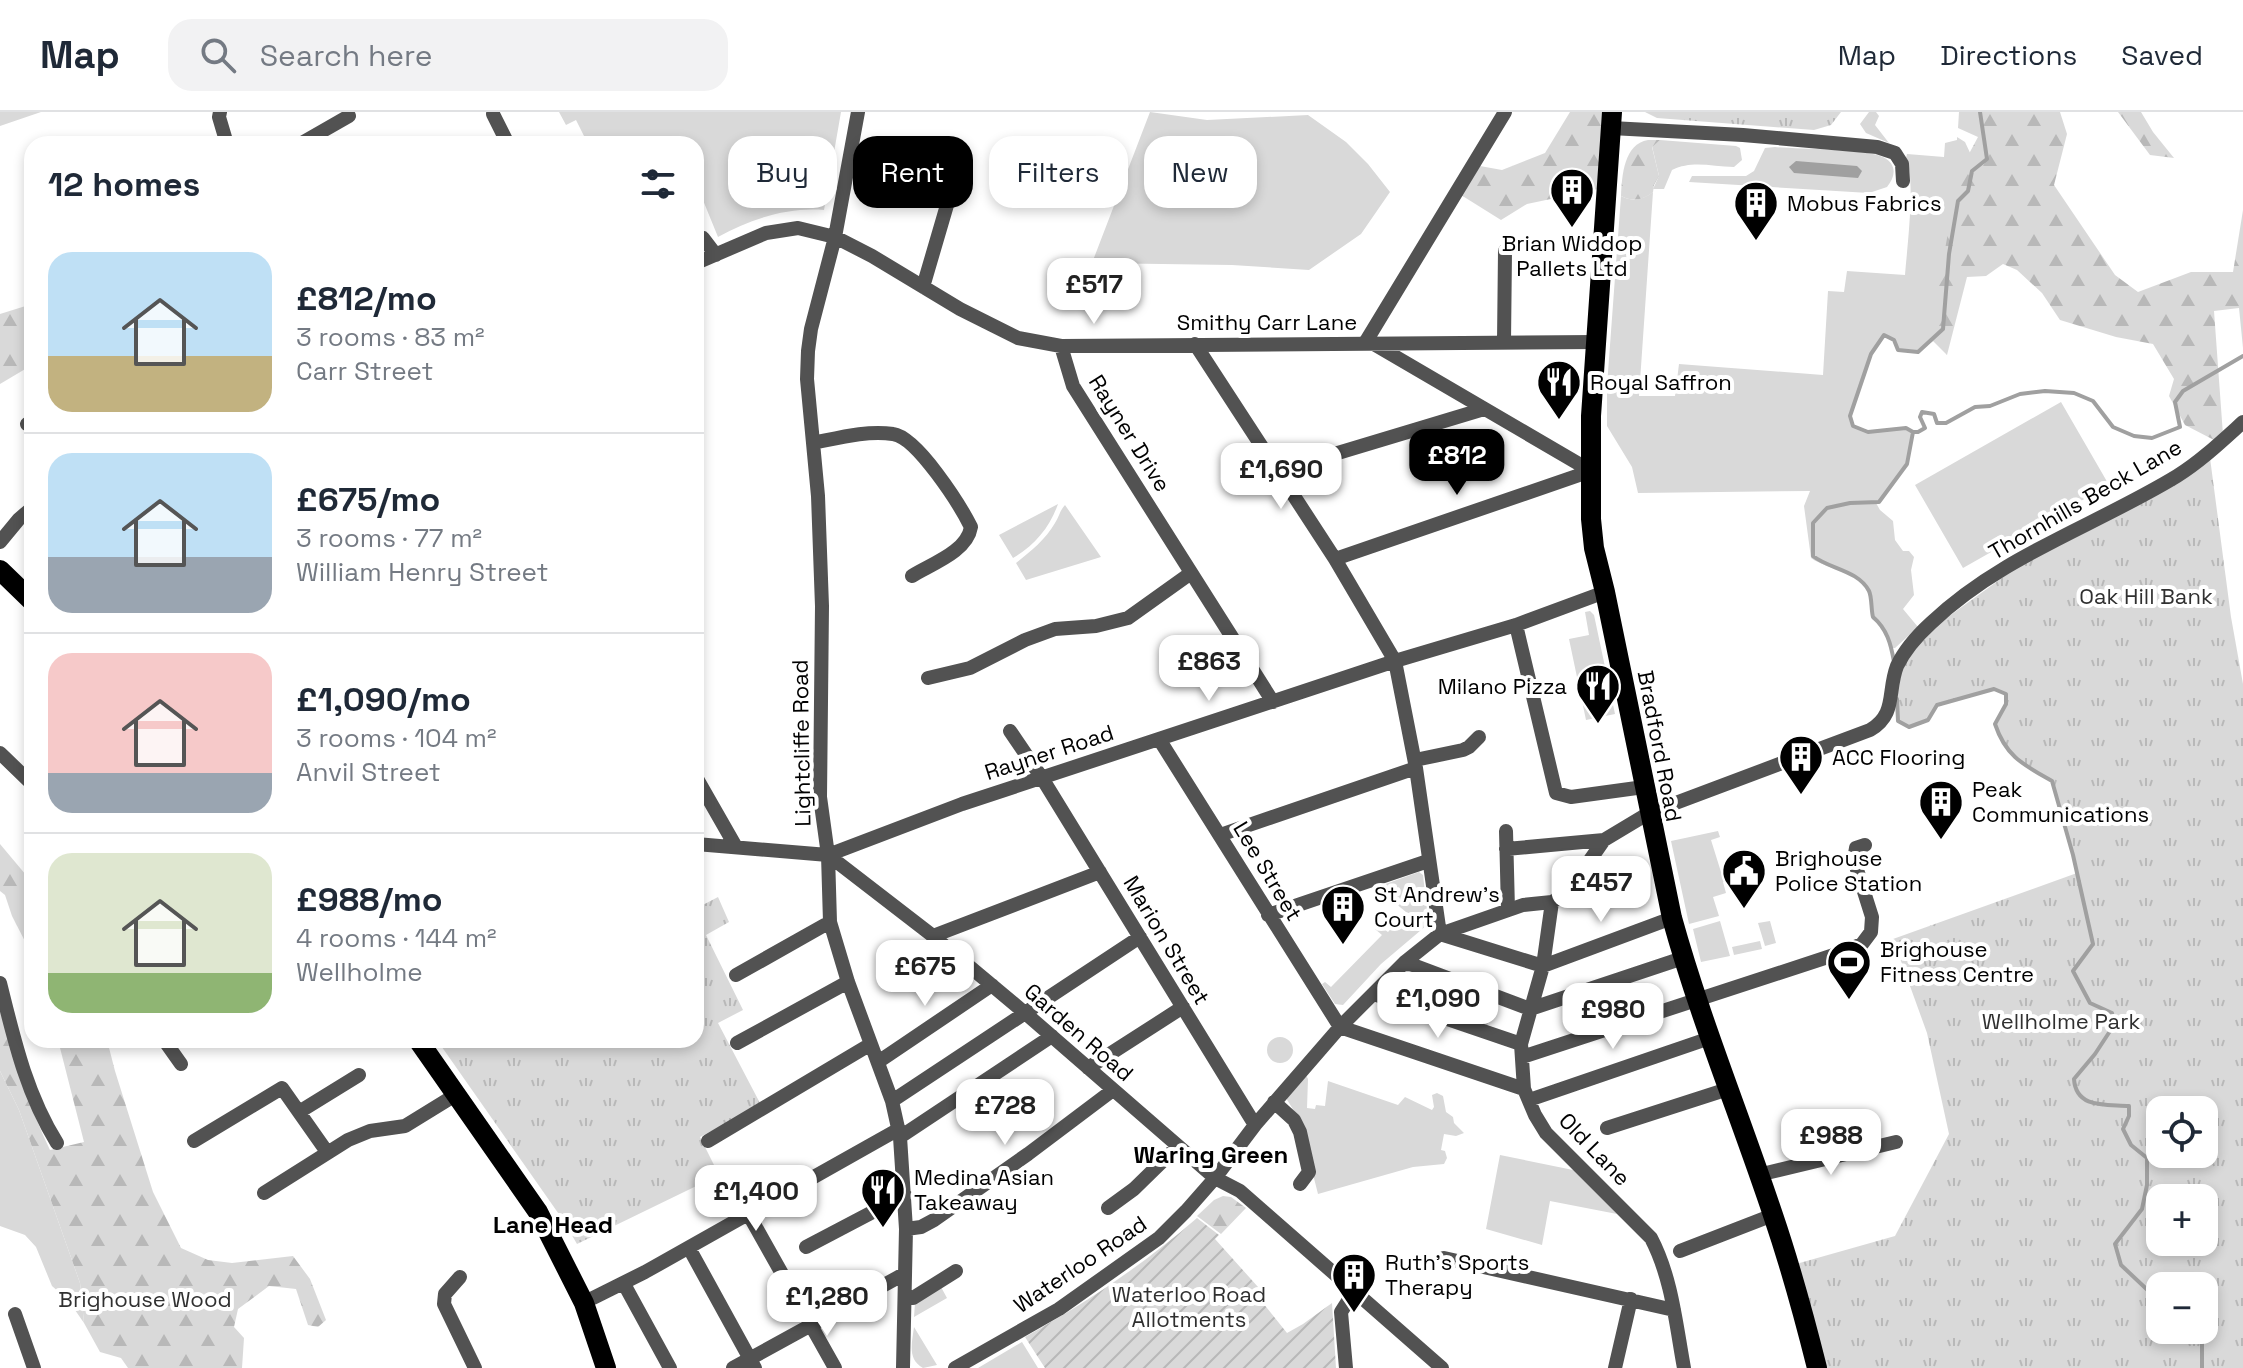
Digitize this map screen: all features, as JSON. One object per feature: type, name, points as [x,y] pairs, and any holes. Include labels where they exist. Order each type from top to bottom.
[{"type":"main road","name":"Bradford Road","points":[[1612,120],[1591,416],[1594,548],[1672,918],[1710,1038],[1773,1215],[1817,1368]]},
{"type":"main road","points":[[0,570],[24,593]]},
{"type":"main road","points":[[424,1048],[520,1183],[550,1232],[584,1303],[606,1368]]},
{"type":"street","points":[[220,112],[225,136]]},
{"type":"street","name":"Lightcliffe Road","points":[[858,112],[835,237],[808,351],[807,379],[818,496],[822,606],[820,797],[828,855],[830,922],[848,982],[892,1101],[900,1133],[906,1229],[903,1368]]},
{"type":"street","points":[[1368,343],[1505,112]]},
{"type":"street","points":[[493,114],[504,136]]},
{"type":"street","points":[[314,136],[349,116]]},
{"type":"street","points":[[1612,120],[1877,147],[1895,153],[1902,164],[1903,181]]},
{"type":"street","points":[[923,287],[946,208]]},
{"type":"street","name":"Smithy Carr Lane","points":[[704,260],[766,233],[798,228],[835,237],[960,309],[1018,338],[1061,346],[1368,343],[1591,471]]},
{"type":"street","points":[[704,239],[716,255]]},
{"type":"street","points":[[1504,342],[1505,251]]},
{"type":"street","points":[[1368,343],[1596,342]]},
{"type":"street","points":[[1195,344],[1335,559],[1395,661],[1416,764],[1440,934],[1543,966],[1672,918]]},
{"type":"street","name":"Rayner Drive","points":[[1061,346],[1073,386],[1273,702]]},
{"type":"street","points":[[1278,471],[1484,409]]},
{"type":"street","name":"Thornhills Beck Lane","points":[[1649,813],[1879,725],[1886,718],[1899,662],[1924,630],[1953,604],[2016,560],[2179,475],[2243,422]]},
{"type":"street","points":[[813,443],[851,436],[895,434],[910,441],[922,454],[971,527],[970,534],[960,547],[912,576]]},
{"type":"street","points":[[1335,559],[1591,471]]},
{"type":"street","points":[[0,542],[24,515]]},
{"type":"street","points":[[928,678],[949,665],[970,668],[1025,640],[1055,629],[1096,626],[1128,618],[1191,573]]},
{"type":"street","name":"Rayner Road","points":[[828,855],[962,804],[1395,661],[1516,625],[1605,592]]},
{"type":"street","points":[[1516,625],[1556,793],[1571,797],[1644,787]]},
{"type":"street","name":"Marion Street","points":[[1010,731],[1255,1125]]},
{"type":"street","points":[[1220,835],[1463,750],[1479,737]]},
{"type":"street","name":"Lee Street","points":[[1159,739],[1340,1027]]},
{"type":"street","points":[[0,753],[24,776]]},
{"type":"street","points":[[704,791],[736,847]]},
{"type":"street","points":[[1552,902],[1567,893],[1604,840],[1649,813]]},
{"type":"street","points":[[1506,831],[1508,910]]},
{"type":"street","points":[[1506,849],[1604,840]]},
{"type":"street","points":[[704,845],[828,855]]},
{"type":"street","points":[[1374,994],[1521,1051],[1698,999],[1862,944],[1871,932],[1872,917],[1854,860],[1856,848],[1865,845]]},
{"type":"street","name":"Garden Road","points":[[828,855],[992,985],[1215,1178],[1240,1191],[1442,1368]]},
{"type":"street","points":[[1268,915],[1428,861]]},
{"type":"street","points":[[933,936],[1100,872]]},
{"type":"street","name":"Waterloo Road","points":[[955,1368],[1059,1309],[1159,1238],[1215,1178],[1274,1102],[1340,1027],[1405,962],[1440,934],[1523,905],[1552,902]]},
{"type":"street","name":"Old Lane","points":[[1552,902],[1543,966],[1521,1051],[1527,1094],[1546,1133],[1651,1238],[1666,1275],[1684,1368]]},
{"type":"street","points":[[736,975],[830,922]]},
{"type":"street","points":[[892,1101],[1140,937]]},
{"type":"street","points":[[1405,962],[1530,1009],[1683,958]]},
{"type":"street","points":[[737,1043],[848,982]]},
{"type":"street","points":[[0,983],[15,1045],[41,1116],[57,1143]]},
{"type":"street","points":[[878,1062],[992,985]]},
{"type":"street","points":[[1088,1068],[1183,1007]]},
{"type":"street","points":[[1340,1027],[1527,1094],[1710,1038]]},
{"type":"street","points":[[593,1298],[900,1133],[1052,1036]]},
{"type":"street","points":[[708,1141],[871,1044]]},
{"type":"street","points":[[170,1048],[181,1064]]},
{"type":"street","points":[[299,1112],[359,1075]]},
{"type":"street","points":[[194,1141],[282,1088],[327,1152]]},
{"type":"street","points":[[1607,1128],[1728,1089]]},
{"type":"street","points":[[906,1229],[921,1227],[934,1220],[1113,1090]]},
{"type":"street","points":[[264,1193],[348,1140],[370,1131],[405,1126],[457,1094]]},
{"type":"street","points":[[1274,1102],[1294,1120],[1300,1132],[1309,1172],[1300,1184]]},
{"type":"street","points":[[1758,1175],[1896,1142]]},
{"type":"street","points":[[1108,1208],[1134,1189],[1177,1147]]},
{"type":"street","points":[[806,1247],[905,1195]]},
{"type":"street","points":[[749,1215],[835,1368]]},
{"type":"street","points":[[1680,1251],[1773,1215]]},
{"type":"street","points":[[689,1248],[753,1363]]},
{"type":"street","points":[[1444,1258],[1674,1310]]},
{"type":"street","points":[[905,1298],[913,1298],[956,1271]]},
{"type":"street","points":[[733,1368],[753,1363],[810,1326],[904,1274]]},
{"type":"street","points":[[460,1277],[445,1294],[444,1304],[475,1368]]},
{"type":"street","points":[[624,1284],[670,1368]]},
{"type":"street","points":[[1346,1368],[1341,1312],[1355,1290]]},
{"type":"street","points":[[1615,1368],[1631,1299]]},
{"type":"street","points":[[15,1314],[34,1368]]},
{"type":"green space","points":[[0,112],[41,112],[0,126]]},
{"type":"green space","points":[[559,112],[841,112],[837,136],[728,136],[728,208],[824,208],[770,216],[718,237],[704,203],[704,136],[584,136],[576,120],[566,125]]},
{"type":"green space","points":[[1150,112],[1207,120],[1308,115],[1346,142],[1390,192],[1361,234],[1309,270],[1232,265],[1092,263],[1113,208],[1128,208],[1128,169]]},
{"type":"green space","points":[[1570,112],[1602,112],[1598,189],[1527,204],[1501,220],[1461,195],[1480,166],[1502,170],[1545,153]]},
{"type":"green space","points":[[1645,112],[1841,112],[1831,125],[1814,130],[1657,118]]},
{"type":"green space","points":[[1869,112],[1876,112],[1879,116],[1875,125],[1889,143],[1866,133],[1860,124]]},
{"type":"green space","points":[[1959,112],[2060,112],[2067,134],[2054,185],[2115,275],[2138,292],[2191,272],[2233,272],[2243,210],[2243,348],[2239,308],[2214,311],[2223,435],[2214,440],[2185,425],[2169,396],[2174,379],[2153,344],[2116,337],[2060,320],[2042,293],[2017,270],[2003,264],[1986,276],[1967,277],[1947,355],[1929,337],[1963,165],[1978,137],[1958,128]]},
{"type":"green space","points":[[2118,112],[2141,112],[2174,158],[2150,155]]},
{"type":"green space","points":[[1957,137],[1965,142],[1972,157],[1933,341],[1918,352],[1898,350],[1894,340],[1884,336],[1871,354],[1850,416],[1853,426],[1868,432],[1906,428],[1913,432],[1910,453],[1902,470],[1876,503],[1893,521],[1895,540],[1903,551],[1909,551],[1914,557],[1911,570],[1914,595],[1903,609],[1918,627],[1895,648],[1890,648],[1882,626],[1872,619],[1869,595],[1863,585],[1850,575],[1811,558],[1804,506],[1810,491],[1638,493],[1632,467],[1607,426],[1607,386],[1621,196],[1637,199],[1653,192],[1639,396],[1675,396],[1679,364],[1823,375],[1828,291],[1844,292],[1847,271],[1905,275],[1911,197],[1907,154],[1944,157],[1945,143],[1957,140]]},
{"type":"green space","points":[[1648,140],[1660,140],[1652,147],[1659,176],[1653,192],[1638,199],[1625,198],[1621,196],[1622,179],[1629,154],[1634,147]]},
{"type":"green space","points":[[1660,140],[1736,146],[1740,148],[1742,160],[1734,167],[1680,167],[1672,170],[1664,189],[1653,189],[1659,176],[1652,146]]},
{"type":"green space","points":[[1765,148],[1875,154],[1891,163],[1892,179],[1887,187],[1869,193],[1689,182],[1692,176],[1746,176],[1754,171]]},
{"type":"green space","points":[[24,306],[24,370],[0,384],[0,314]]},
{"type":"green space","points":[[2061,402],[2109,485],[1963,568],[1915,485]]},
{"type":"green space","name":"Wellholme Park","points":[[2210,458],[2243,684],[2243,1368],[1817,1368],[1789,1266],[1895,1236],[1949,1134],[1927,1033],[1893,939],[2077,873],[2052,781],[2017,759],[1999,735],[1995,724],[2006,704],[2006,694],[1994,689],[1937,705],[1928,720],[1909,727],[1898,721],[1896,679],[1904,660],[1927,632],[2027,560]]},
{"type":"green space","points":[[1058,504],[1041,535],[1013,558],[999,535]]},
{"type":"green space","points":[[1065,505],[1101,557],[1026,580],[1016,563],[1047,534]]},
{"type":"green space","points":[[1590,611],[1594,615],[1615,714],[1586,720],[1569,639],[1589,635],[1585,612]]},
{"type":"green space","points":[[1718,831],[1720,837],[1711,840],[1721,872],[1736,868],[1739,877],[1723,882],[1726,893],[1713,897],[1719,916],[1689,924],[1671,841]]},
{"type":"green space","points":[[0,844],[24,873],[24,939],[5,895],[0,891]]},
{"type":"green space","points":[[1419,872],[1423,875],[1427,925],[1381,964],[1343,1005],[1335,1004],[1322,984],[1325,982],[1331,987],[1382,935],[1375,929],[1378,925],[1388,932],[1406,912],[1395,903],[1398,899],[1386,889],[1383,892],[1380,886]]},
{"type":"green space","points":[[718,897],[729,922],[706,935],[743,1010],[718,1023],[761,1105],[700,1137],[719,1175],[577,1244],[443,1048],[704,1048],[704,904]]},
{"type":"green space","points":[[1720,921],[1730,956],[1701,962],[1693,929]]},
{"type":"green space","points":[[1770,921],[1776,943],[1765,946],[1758,923]]},
{"type":"green space","points":[[1760,941],[1762,949],[1734,955],[1732,947]]},
{"type":"green space","points":[[1404,968],[1448,986],[1440,1008],[1384,988]]},
{"type":"green space","points":[[1452,989],[1494,1004],[1487,1026],[1444,1011]]},
{"type":"green space","name":"Brighouse Wood","points":[[0,1005],[22,1079],[50,1150],[84,1142],[60,1048],[109,1048],[153,1192],[181,1248],[208,1260],[232,1263],[293,1256],[310,1279],[326,1320],[318,1327],[308,1325],[296,1289],[269,1286],[238,1309],[234,1327],[244,1338],[242,1368],[128,1368],[121,1358],[100,1352],[84,1323],[80,1283],[19,1110],[0,1071]]},
{"type":"green space","points":[[1280,1037],[1289,1041],[1293,1050],[1289,1059],[1280,1063],[1271,1059],[1267,1050],[1271,1041]]},
{"type":"green space","points":[[0,1071],[19,1110],[80,1283],[84,1323],[68,1300],[52,1286],[36,1247],[25,1235],[0,1226]]},
{"type":"green space","points":[[1306,1075],[1307,1108],[1325,1106],[1328,1081],[1398,1105],[1405,1097],[1432,1110],[1432,1095],[1437,1093],[1443,1096],[1446,1112],[1464,1133],[1456,1136],[1444,1134],[1441,1150],[1445,1151],[1447,1158],[1444,1164],[1413,1167],[1318,1194],[1299,1119],[1286,1098]]},
{"type":"green space","points":[[1500,1155],[1578,1171],[1617,1214],[1550,1201],[1542,1245],[1486,1229]]},
{"type":"green space","points":[[1223,1196],[1231,1197],[1246,1208],[1221,1234],[1197,1216]]},
{"type":"green space","name":"Waterloo Road Allotments","points":[[1197,1218],[1219,1235],[1215,1239],[1267,1297],[1263,1303],[1287,1333],[1332,1303],[1336,1368],[1045,1368],[1025,1337],[1114,1282]]},
{"type":"green space","points":[[941,1287],[947,1298],[914,1317],[915,1303]]},
{"type":"green space","points":[[914,1327],[937,1365],[923,1368],[915,1360],[912,1350]]},
{"type":"green space","points":[[1022,1342],[1038,1368],[978,1368]]},
{"type":"shaded area","points":[[1796,161],[1857,166],[1862,171],[1858,178],[1794,173],[1789,167]]},
{"type":"waterway","points":[[1894,662],[1888,637],[1873,617],[1870,594],[1864,584],[1851,574],[1813,556],[1813,523],[1827,508],[1879,502],[1907,464],[1913,432],[1906,428],[1868,432],[1853,426],[1850,416],[1871,354],[1884,335],[1894,340],[1898,350],[1918,352],[1943,329],[1949,254],[1958,201],[1968,191],[1972,171],[1987,159],[1980,112]]},
{"type":"waterway","points":[[1914,432],[1925,428],[1920,417],[1922,412],[1934,414],[1937,423],[1946,423],[1975,407],[1990,406],[2020,394],[2045,391],[2074,393],[2093,401],[2113,427],[2134,436],[2152,438],[2180,427],[2175,402],[2183,391],[2243,356]]},
{"type":"waterway","points":[[1897,699],[1898,721],[1909,727],[1928,720],[1937,705],[1994,689],[2006,694],[2006,704],[1995,724],[1999,735],[2017,759],[2052,781],[2093,944],[2073,971],[2090,1003],[2112,1013],[2114,1025],[2074,1079],[2076,1089],[2086,1100],[2129,1106],[2129,1116],[2123,1129],[2131,1145],[2147,1158],[2147,1185],[2142,1209],[2115,1244],[2121,1265],[2146,1289]]},
{"type":"waterway","points":[[2202,1344],[2202,1368]]},
{"type":"place","name":"Brian Widdop Pallets Ltd","points":[[1572,229]]},
{"type":"place","name":"Mobus Fabrics","points":[[1756,242]]},
{"type":"place","name":"Royal Saffron","points":[[1559,421]]},
{"type":"place","name":"Milano Pizza","points":[[1598,725]]},
{"type":"place","name":"ACC Flooring","points":[[1801,796]]},
{"type":"place","name":"Peak Communications","points":[[1941,841]]},
{"type":"place","name":"Brighouse Police Station","points":[[1744,910]]},
{"type":"place","name":"St Andrew's Court","points":[[1343,946]]},
{"type":"place","name":"Brighouse Fitness Centre","points":[[1849,1001]]},
{"type":"place","name":"Medina Asian Takeaway","points":[[883,1229]]},
{"type":"place","name":"Ruth's Sports Therapy","points":[[1354,1314]]},
{"type":"district","name":"Waring Green","points":[[1211,1154]]},
{"type":"district","name":"Lane Head","points":[[553,1224]]},
{"type":"park label","name":"Oak Hill Bank","points":[[2146,596]]}]
